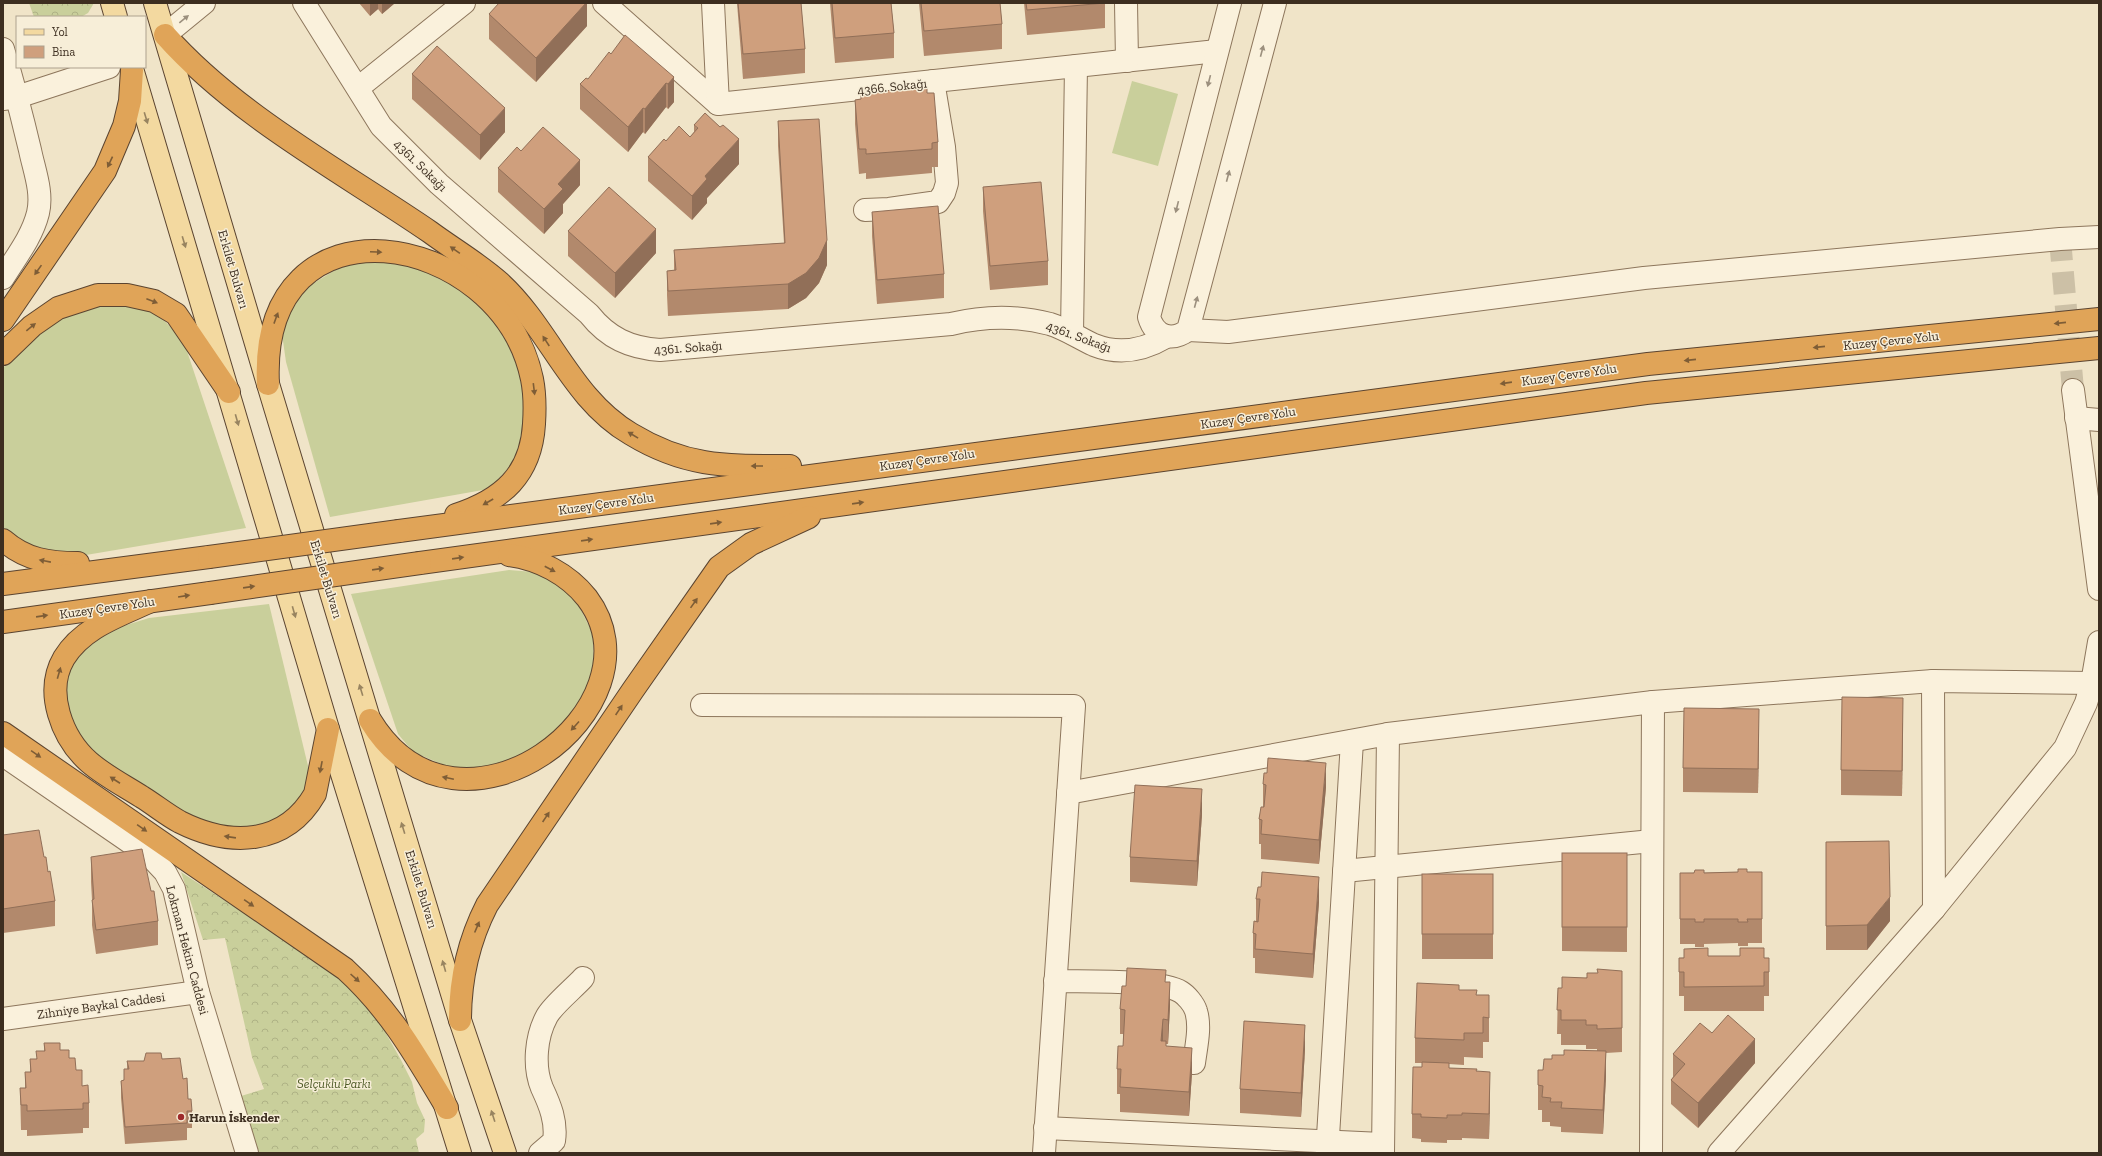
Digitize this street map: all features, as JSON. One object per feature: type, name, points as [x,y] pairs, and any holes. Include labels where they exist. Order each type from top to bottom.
[{"type":"highway","points":[[165,35],[189,62],[240,104],[421,226],[500,283],[526,312],[563,366],[590,400],[610,420],[629,433],[664,452],[685,459],[717,466],[880,465]]},
{"type":"highway","points":[[3,320],[106,171],[124,126],[130,101],[132,69]]},
{"type":"highway","points":[[3,584],[399,531],[444,519],[490,501],[511,484],[527,459],[534,427],[535,394],[532,379],[519,342],[504,316],[494,304],[453,272],[419,258],[400,254],[358,252],[334,257],[303,275],[287,294],[275,318],[271,334],[267,368],[268,384]]},
{"type":"highway","points":[[3,354],[32,326],[58,308],[71,302],[98,295],[127,295],[154,301],[176,314],[229,392]]},
{"type":"highway","name":"Kuzey Çevre Yolu","points":[[399,531],[880,465],[1648,364],[2099,319]]},
{"type":"highway","points":[[486,554],[1646,392],[2099,348]]},
{"type":"highway","points":[[460,1020],[460,1000],[465,963],[475,931],[487,905],[633,690],[719,567],[751,544],[831,507]]},
{"type":"highway","points":[[3,540],[23,554],[42,562],[154,564]]},
{"type":"highway","points":[[370,720],[385,741],[405,759],[428,772],[454,779],[467,780],[500,774],[537,758],[566,736],[585,714],[597,692],[603,670],[604,656],[601,628],[590,603],[577,588],[558,573],[545,566],[516,556],[486,554]]},
{"type":"highway","name":"Kuzey Çevre Yolu","points":[[3,622],[486,554]]},
{"type":"highway","points":[[151,601],[92,629],[71,649],[59,671],[56,700],[64,726],[79,751],[102,772],[180,822],[227,837],[262,837],[284,827],[296,819],[310,803],[315,794],[328,729]]},
{"type":"highway","points":[[3,733],[344,969],[380,1004],[396,1025],[447,1108]]},
{"type":"main road","points":[[112,3],[116,16]]},
{"type":"main road","name":"Erkilet Bulvarı","points":[[155,3],[268,384],[460,1020],[505,1153]]},
{"type":"main road","points":[[132,69],[328,729],[460,1153]]},
{"type":"street","points":[[165,35],[204,3]]},
{"type":"street","name":"4361. Sokağı","points":[[304,3],[381,126],[439,184],[511,246],[608,334],[632,346],[646,349],[668,349],[951,324],[991,317],[1032,320],[1051,325],[1072,333],[1093,344],[1118,351],[1143,348],[1166,337],[1174,337],[1188,330]]},
{"type":"street","points":[[358,88],[464,3]]},
{"type":"street","points":[[604,3],[718,104]]},
{"type":"street","points":[[713,3],[718,104]]},
{"type":"street","points":[[1126,3],[1127,61]]},
{"type":"street","points":[[1166,337],[1155,330],[1149,317],[1230,3]]},
{"type":"street","points":[[1275,3],[1188,330],[1228,332],[1644,278],[2060,239],[2099,238]]},
{"type":"street","points":[[3,49],[10,98],[37,182],[39,202],[34,224],[29,235],[3,278]]},
{"type":"street","name":"4366. Sokağı","points":[[718,104],[1217,51]]},
{"type":"street","points":[[1072,333],[1076,66]]},
{"type":"street","points":[[10,98],[106,68]]},
{"type":"street","points":[[865,210],[889,209],[938,202],[944,193],[947,183],[944,147],[934,81]]},
{"type":"street","points":[[2073,390],[2099,589]]},
{"type":"street","points":[[2076,418],[2099,420]]},
{"type":"street","points":[[1719,1153],[1934,909],[2065,748],[2077,726],[2092,683],[2099,642]]},
{"type":"street","points":[[1068,792],[1388,734],[1653,702],[1933,681],[2092,683]]},
{"type":"street","points":[[1933,681],[1934,909]]},
{"type":"street","points":[[1651,1153],[1653,702]]},
{"type":"street","points":[[702,705],[1074,706],[1044,1153]]},
{"type":"street","points":[[1045,1128],[1327,1147],[1382,1149],[1388,734]]},
{"type":"street","points":[[1327,1147],[1352,741]]},
{"type":"street","name":"Lokman Hekim Caddesi","points":[[3,755],[150,856],[165,872],[174,889],[198,992],[246,1153]]},
{"type":"street","points":[[1344,871],[1652,841]]},
{"type":"street","points":[[540,1153],[554,1141],[556,1131],[549,1100],[542,1086],[537,1063],[539,1035],[547,1015],[583,978]]},
{"type":"street","points":[[1055,981],[1130,982],[1161,986],[1181,992],[1196,1010],[1198,1034],[1194,1063]]},
{"type":"street","name":"Zihniye Baykal Caddesi","points":[[3,1019],[198,992]]},
{"type":"green space","points":[[29,3],[94,3],[88,13],[83,16],[34,16]]},
{"type":"green space","points":[[1132,81],[1178,94],[1158,166],[1112,153]]},
{"type":"green space","points":[[350,261],[409,263],[464,290],[501,328],[523,380],[526,412],[521,446],[512,464],[494,484],[483,490],[330,517],[286,362],[282,334],[296,294]]},
{"type":"green space","points":[[110,303],[146,310],[155,314],[170,327],[186,348],[246,528],[80,556],[29,546],[3,527],[3,368],[28,340],[71,312]]},
{"type":"green space","points":[[509,570],[534,572],[557,583],[576,600],[593,634],[594,669],[583,695],[564,723],[539,745],[498,766],[458,771],[413,752],[398,734],[351,594]]},
{"type":"green space","points":[[269,604],[309,770],[304,791],[299,801],[277,822],[239,831],[191,817],[144,792],[91,750],[76,732],[65,699],[68,669],[94,635],[149,618]]},
{"type":"green space","name":"Selçuklu Parkı","points":[[181,872],[345,979],[366,998],[412,1082],[417,1103],[425,1120],[424,1132],[416,1139],[419,1153],[258,1153],[241,1096],[264,1089],[252,1057],[225,938],[203,940]]},
{"type":"building","points":[[499,3],[586,3],[536,58],[489,14]]},
{"type":"building","points":[[738,3],[801,3],[805,49],[743,54]]},
{"type":"building","points":[[832,3],[891,3],[894,33],[835,38]]},
{"type":"building","points":[[921,3],[1000,3],[1002,24],[924,31]]},
{"type":"building","points":[[1026,3],[1105,3],[1027,10]]},
{"type":"building","points":[[625,35],[674,77],[668,84],[666,83],[645,109],[643,108],[628,127],[580,84],[586,78],[588,79],[609,52],[611,54]]},
{"type":"building","points":[[437,46],[505,108],[480,135],[412,74]]},
{"type":"building","points":[[927,87],[927,93],[934,93],[938,142],[932,143],[932,149],[866,154],[866,149],[859,149],[855,100],[861,99],[861,93]]},
{"type":"building","points":[[705,113],[720,127],[723,125],[739,139],[705,176],[707,179],[692,196],[648,157],[664,139],[666,141],[679,126],[690,137],[698,128],[694,125]]},
{"type":"building","points":[[819,119],[827,240],[819,258],[806,273],[788,284],[668,291],[667,271],[676,270],[674,250],[785,243],[778,121]]},
{"type":"building","points":[[543,127],[580,160],[558,184],[563,189],[544,209],[498,168],[517,147],[521,151]]},
{"type":"building","points":[[1041,182],[1048,261],[990,266],[983,187]]},
{"type":"building","points":[[609,187],[656,229],[615,273],[568,231]]},
{"type":"building","points":[[938,206],[944,274],[877,280],[872,212]]},
{"type":"building","points":[[1842,697],[1903,698],[1902,771],[1841,770]]},
{"type":"building","points":[[1684,708],[1759,709],[1758,769],[1683,768]]},
{"type":"building","points":[[1268,758],[1326,763],[1319,840],[1261,834],[1262,820],[1259,819],[1261,807],[1264,807],[1266,785],[1263,784],[1264,773],[1267,773]]},
{"type":"building","points":[[1135,785],[1202,789],[1197,861],[1130,857]]},
{"type":"building","points":[[39,830],[48,872],[50,871],[55,901],[3,909],[3,835]]},
{"type":"building","points":[[1889,841],[1890,897],[1867,925],[1826,926],[1826,842]]},
{"type":"building","points":[[142,849],[151,891],[154,891],[158,921],[96,930],[92,900],[94,899],[91,857]]},
{"type":"building","points":[[1562,853],[1627,853],[1627,927],[1562,927]]},
{"type":"building","points":[[1738,869],[1747,869],[1747,872],[1762,872],[1762,919],[1747,919],[1748,922],[1738,922],[1738,919],[1704,919],[1704,922],[1695,922],[1695,919],[1680,919],[1680,873],[1694,873],[1695,870],[1704,870],[1704,873],[1738,872]]},
{"type":"building","points":[[1262,872],[1319,877],[1313,954],[1255,949],[1256,934],[1253,933],[1254,921],[1258,922],[1260,899],[1256,899],[1258,887],[1261,887]]},
{"type":"building","points":[[1422,874],[1493,874],[1493,934],[1422,934]]},
{"type":"building","points":[[1708,948],[1708,956],[1740,956],[1740,948],[1764,948],[1764,958],[1769,958],[1769,972],[1764,972],[1764,986],[1684,987],[1684,972],[1679,972],[1679,958],[1684,958],[1684,949]]},
{"type":"building","points":[[1127,968],[1166,970],[1165,982],[1170,982],[1168,1020],[1163,1019],[1161,1041],[1166,1041],[1166,1046],[1192,1048],[1189,1092],[1120,1087],[1121,1069],[1117,1069],[1118,1046],[1123,1046],[1125,1010],[1120,1009],[1122,986],[1126,986]]},
{"type":"building","points":[[1597,969],[1622,971],[1622,1028],[1597,1029],[1597,1025],[1586,1025],[1586,1020],[1561,1020],[1561,1010],[1557,1010],[1558,988],[1562,988],[1562,977],[1587,978],[1587,973],[1598,973]]},
{"type":"building","points":[[1417,983],[1459,985],[1459,990],[1477,990],[1476,995],[1489,995],[1489,1018],[1483,1017],[1483,1033],[1464,1033],[1464,1040],[1415,1038]]},
{"type":"building","points":[[1728,1015],[1755,1039],[1698,1103],[1671,1080],[1685,1064],[1673,1054],[1700,1023],[1712,1033]]},
{"type":"building","points":[[1244,1021],[1305,1025],[1301,1093],[1240,1089]]},
{"type":"building","points":[[44,1043],[60,1043],[60,1050],[69,1050],[69,1058],[75,1058],[76,1070],[82,1070],[82,1086],[88,1085],[89,1103],[83,1103],[83,1109],[27,1111],[27,1105],[21,1105],[20,1088],[26,1088],[25,1072],[31,1072],[30,1059],[37,1059],[36,1051],[45,1051]]},
{"type":"building","points":[[1564,1050],[1606,1051],[1603,1110],[1561,1108],[1562,1102],[1550,1102],[1551,1098],[1542,1097],[1543,1086],[1538,1085],[1538,1070],[1543,1070],[1544,1059],[1552,1059],[1552,1055],[1564,1055]]},
{"type":"building","points":[[146,1053],[161,1053],[162,1059],[180,1058],[183,1079],[187,1078],[188,1099],[191,1099],[192,1111],[187,1111],[187,1123],[125,1127],[121,1081],[124,1080],[124,1069],[129,1069],[127,1061],[144,1061]]},
{"type":"building","points":[[1422,1062],[1449,1063],[1449,1068],[1477,1069],[1476,1071],[1490,1072],[1489,1114],[1462,1113],[1462,1115],[1447,1115],[1447,1118],[1421,1117],[1421,1114],[1412,1114],[1413,1067],[1422,1067]]},
{"type":"tunnel","points":[[2060,239],[2073,390]]},
{"type":"place","name":"Harun İskender","points":[[181,1117]]}]
